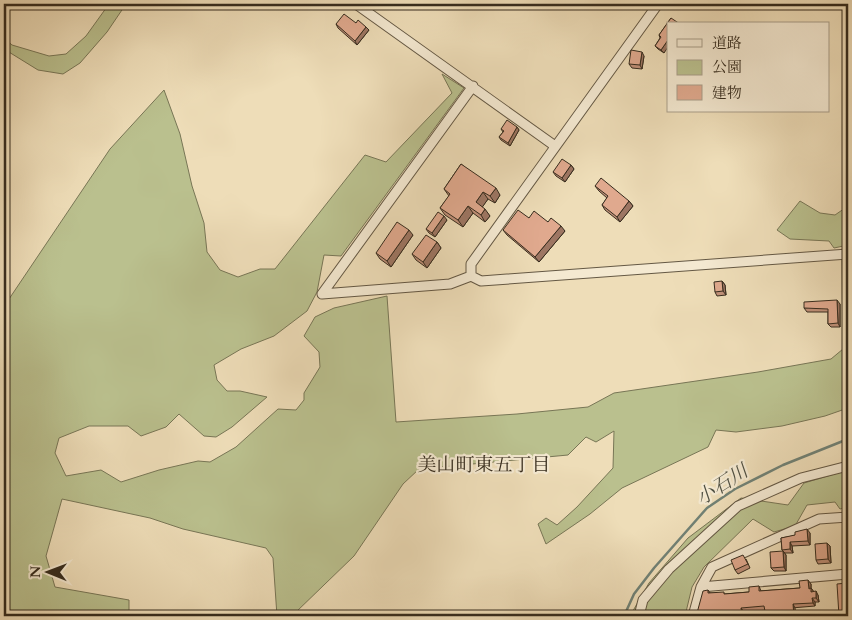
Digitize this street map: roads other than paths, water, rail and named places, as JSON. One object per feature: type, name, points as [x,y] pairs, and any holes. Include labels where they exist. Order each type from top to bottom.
[{"type":"street","points":[[356,4],[555,146]]},
{"type":"street","points":[[471,276],[471,264],[658,4]]},
{"type":"street","points":[[473,86],[322,294],[450,284],[471,276],[481,281],[848,254]]},
{"type":"street","points":[[639,616],[643,600],[669,569],[738,506],[801,478],[848,466]]},
{"type":"street","points":[[693,616],[701,587],[712,567],[819,519],[848,517]]},
{"type":"street","points":[[701,587],[848,574]]},
{"type":"waterway","name":"小石川","points":[[624,616],[634,594],[654,568],[707,508],[735,489],[783,465],[848,439]]},
{"type":"district","name":"美山町東五丁目","points":[[484,465]]}]
